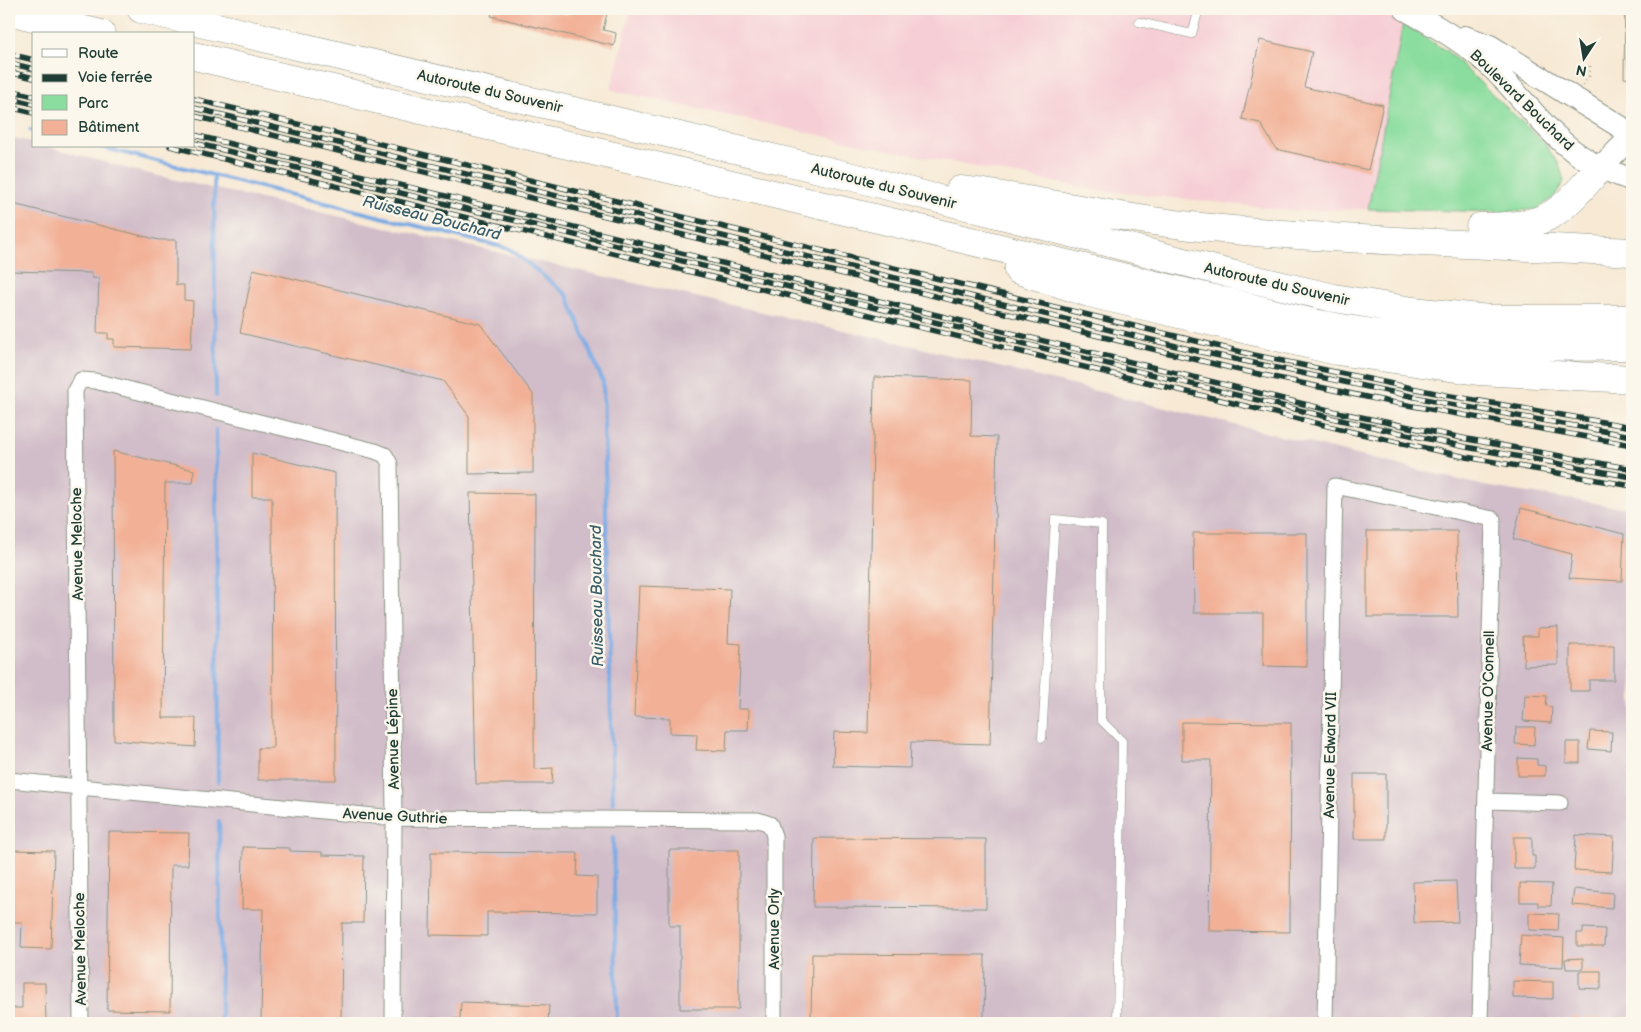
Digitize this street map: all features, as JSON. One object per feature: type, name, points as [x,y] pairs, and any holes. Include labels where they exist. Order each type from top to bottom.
[{"type":"highway","name":"Autoroute du Souvenir","points":[[141,9],[857,178],[1235,275],[1376,306],[1504,320],[1632,319]]},
{"type":"highway","points":[[9,11],[93,32]]},
{"type":"highway","name":"Autoroute du Souvenir","points":[[195,56],[824,205],[1257,311],[1346,329],[1407,338],[1496,346],[1632,346]]},
{"type":"highway","points":[[1372,238],[1453,228],[1512,227],[1535,223],[1546,219],[1561,209],[1601,167]]},
{"type":"highway","points":[[857,178],[1005,195],[1107,214],[1170,223],[1272,233],[1632,252]]},
{"type":"highway","points":[[824,205],[1089,293],[1294,342],[1442,367],[1632,380]]},
{"type":"main road","name":"Boulevard Bouchard","points":[[1405,9],[1467,46],[1490,65],[1563,142],[1589,162],[1632,180]]},
{"type":"main road","name":"Boulevard Bouchard","points":[[1440,29],[1490,46],[1632,135]]},
{"type":"main road","points":[[1601,167],[1632,135]]},
{"type":"street","name":"Avenue Meloche","points":[[81,1023],[76,390],[81,380],[95,381],[375,450],[385,455]]},
{"type":"street","name":"Avenue Lépine","points":[[385,455],[390,464],[394,818],[393,1023]]},
{"type":"street","name":"Avenue O'Connell","points":[[1335,486],[1493,519],[1480,1023]]},
{"type":"street","name":"Avenue Edward VII","points":[[1325,1023],[1335,486]]},
{"type":"street","name":"Avenue Guthrie","points":[[9,780],[394,818],[758,820],[770,824],[774,836]]},
{"type":"street","points":[[1486,801],[1560,803]]},
{"type":"street","name":"Avenue Orly","points":[[774,836],[774,1023]]},
{"type":"lane","points":[[1139,22],[1192,34],[1199,9]]},
{"type":"lane","points":[[1042,738],[1055,519],[1102,524],[1102,720],[1122,741],[1117,1023]]},
{"type":"path","points":[[1589,76],[1590,66]]},
{"type":"shaded area","points":[[631,9],[1374,9],[1403,24],[1368,209],[1297,211],[1089,189],[883,149],[611,90]]},
{"type":"shaded area","points":[[9,137],[32,143],[32,148],[52,148],[132,170],[896,342],[1484,486],[1632,509],[1632,1023],[9,1023]]},
{"type":"green space","points":[[1403,24],[1448,52],[1544,143],[1559,164],[1564,181],[1554,197],[1537,209],[1506,212],[1368,209]]},
{"type":"building","points":[[493,9],[543,9],[567,14],[569,9],[608,9],[603,30],[616,33],[614,46],[491,16]]},
{"type":"building","points":[[1625,9],[1632,9],[1632,79],[1624,78]]},
{"type":"building","points":[[1260,40],[1312,52],[1304,87],[1383,105],[1368,170],[1276,149],[1260,123],[1242,119]]},
{"type":"building","points":[[9,203],[159,240],[176,240],[176,285],[184,285],[184,300],[193,301],[191,349],[114,347],[114,339],[108,339],[108,333],[97,333],[99,278],[92,278],[92,273],[9,271]]},
{"type":"building","points":[[253,269],[480,324],[533,394],[533,473],[469,474],[469,416],[443,381],[240,333]]},
{"type":"building","points":[[874,377],[972,380],[971,436],[997,437],[990,744],[911,742],[910,768],[833,766],[834,732],[868,733]]},
{"type":"building","points":[[113,451],[194,470],[193,483],[165,483],[163,718],[196,718],[195,747],[114,740]]},
{"type":"building","points":[[252,453],[335,473],[336,780],[258,780],[258,748],[273,748],[272,497],[252,497]]},
{"type":"building","points":[[470,493],[535,494],[534,769],[553,768],[552,784],[476,784]]},
{"type":"building","points":[[1521,508],[1624,534],[1622,581],[1569,578],[1572,554],[1513,539]]},
{"type":"building","points":[[1367,531],[1457,531],[1458,617],[1367,617]]},
{"type":"building","points":[[1193,533],[1307,533],[1307,667],[1263,666],[1263,613],[1194,613]]},
{"type":"building","points":[[639,586],[730,589],[728,643],[741,644],[738,709],[749,709],[748,730],[727,730],[726,751],[696,750],[697,734],[670,733],[670,718],[634,717]]},
{"type":"building","points":[[1558,627],[1558,665],[1524,666],[1523,636],[1538,636],[1538,628]]},
{"type":"building","points":[[1570,645],[1614,645],[1614,680],[1589,680],[1589,691],[1570,691]]},
{"type":"building","points":[[1525,695],[1547,696],[1546,706],[1552,707],[1551,723],[1523,721]]},
{"type":"building","points":[[1182,722],[1291,723],[1290,932],[1209,931],[1211,760],[1182,760]]},
{"type":"building","points":[[1516,727],[1535,727],[1534,745],[1515,744]]},
{"type":"building","points":[[1590,731],[1612,732],[1611,751],[1588,749]]},
{"type":"building","points":[[1566,742],[1580,742],[1580,763],[1566,763]]},
{"type":"building","points":[[1518,758],[1537,759],[1537,765],[1545,766],[1545,776],[1518,776]]},
{"type":"building","points":[[1354,774],[1386,774],[1386,839],[1354,839]]},
{"type":"building","points":[[109,832],[189,833],[188,865],[171,865],[170,1011],[107,1010]]},
{"type":"building","points":[[1576,835],[1614,837],[1612,872],[1574,870]]},
{"type":"building","points":[[1514,837],[1532,837],[1532,856],[1535,856],[1535,869],[1514,869]]},
{"type":"building","points":[[814,838],[986,839],[986,908],[813,907]]},
{"type":"building","points":[[243,847],[290,848],[290,851],[322,852],[322,855],[364,856],[363,923],[342,923],[341,1023],[261,1023],[263,909],[242,909]]},
{"type":"building","points":[[9,850],[54,851],[51,949],[21,948],[22,922],[9,922]]},
{"type":"building","points":[[669,850],[739,850],[739,1009],[680,1009],[680,926],[669,926]]},
{"type":"building","points":[[431,852],[578,853],[577,876],[597,877],[597,913],[487,912],[487,936],[430,935]]},
{"type":"building","points":[[1456,881],[1458,922],[1414,923],[1413,882]]},
{"type":"building","points":[[1520,883],[1552,884],[1551,906],[1538,906],[1538,902],[1520,902]]},
{"type":"building","points":[[1574,889],[1613,893],[1612,908],[1572,905]]},
{"type":"building","points":[[1529,913],[1559,914],[1558,931],[1529,930]]},
{"type":"building","points":[[1583,928],[1605,929],[1604,946],[1577,946],[1577,933],[1583,933]]},
{"type":"building","points":[[1521,935],[1564,938],[1563,967],[1519,965]]},
{"type":"building","points":[[812,954],[985,955],[984,1023],[811,1023]]},
{"type":"building","points":[[1583,958],[1583,969],[1566,969],[1565,959]]},
{"type":"building","points":[[1579,971],[1601,971],[1601,989],[1579,988]]},
{"type":"building","points":[[1513,981],[1553,982],[1553,999],[1513,998]]},
{"type":"building","points":[[22,983],[45,983],[46,1023],[9,1023],[9,1008],[22,1008]]},
{"type":"building","points":[[461,1002],[549,1005],[548,1023],[430,1023],[430,1018],[460,1019]]},
{"type":"building","points":[[1571,1017],[1605,1019],[1605,1023],[1571,1023]]},
{"type":"waterway","name":"Ruisseau Bouchard","points":[[104,148],[510,249],[567,295],[603,382],[613,803]]},
{"type":"waterway","points":[[214,176],[216,396]]},
{"type":"waterway","points":[[216,430],[218,782]]},
{"type":"waterway","points":[[219,821],[221,1023]]},
{"type":"waterway","name":"Ruisseau Bouchard","points":[[613,837],[617,1023]]},
{"type":"railway","points":[[9,54],[32,60]]},
{"type":"railway","points":[[9,63],[32,69]]},
{"type":"railway","points":[[9,72],[32,78]]},
{"type":"railway","points":[[9,90],[32,96]]},
{"type":"railway","points":[[9,98],[32,104]]},
{"type":"railway","points":[[195,99],[1254,355],[1445,395],[1632,427]]},
{"type":"railway","points":[[9,107],[32,113]]},
{"type":"railway","points":[[195,108],[1201,352],[1444,403],[1632,436]]},
{"type":"railway","points":[[195,116],[1235,369],[1385,401],[1632,445]]},
{"type":"railway","points":[[195,135],[1337,412],[1467,439],[1632,469]]},
{"type":"railway","points":[[195,143],[1336,419],[1466,447],[1632,477]]},
{"type":"railway","points":[[178,148],[1357,433],[1466,457],[1632,486]]}]
